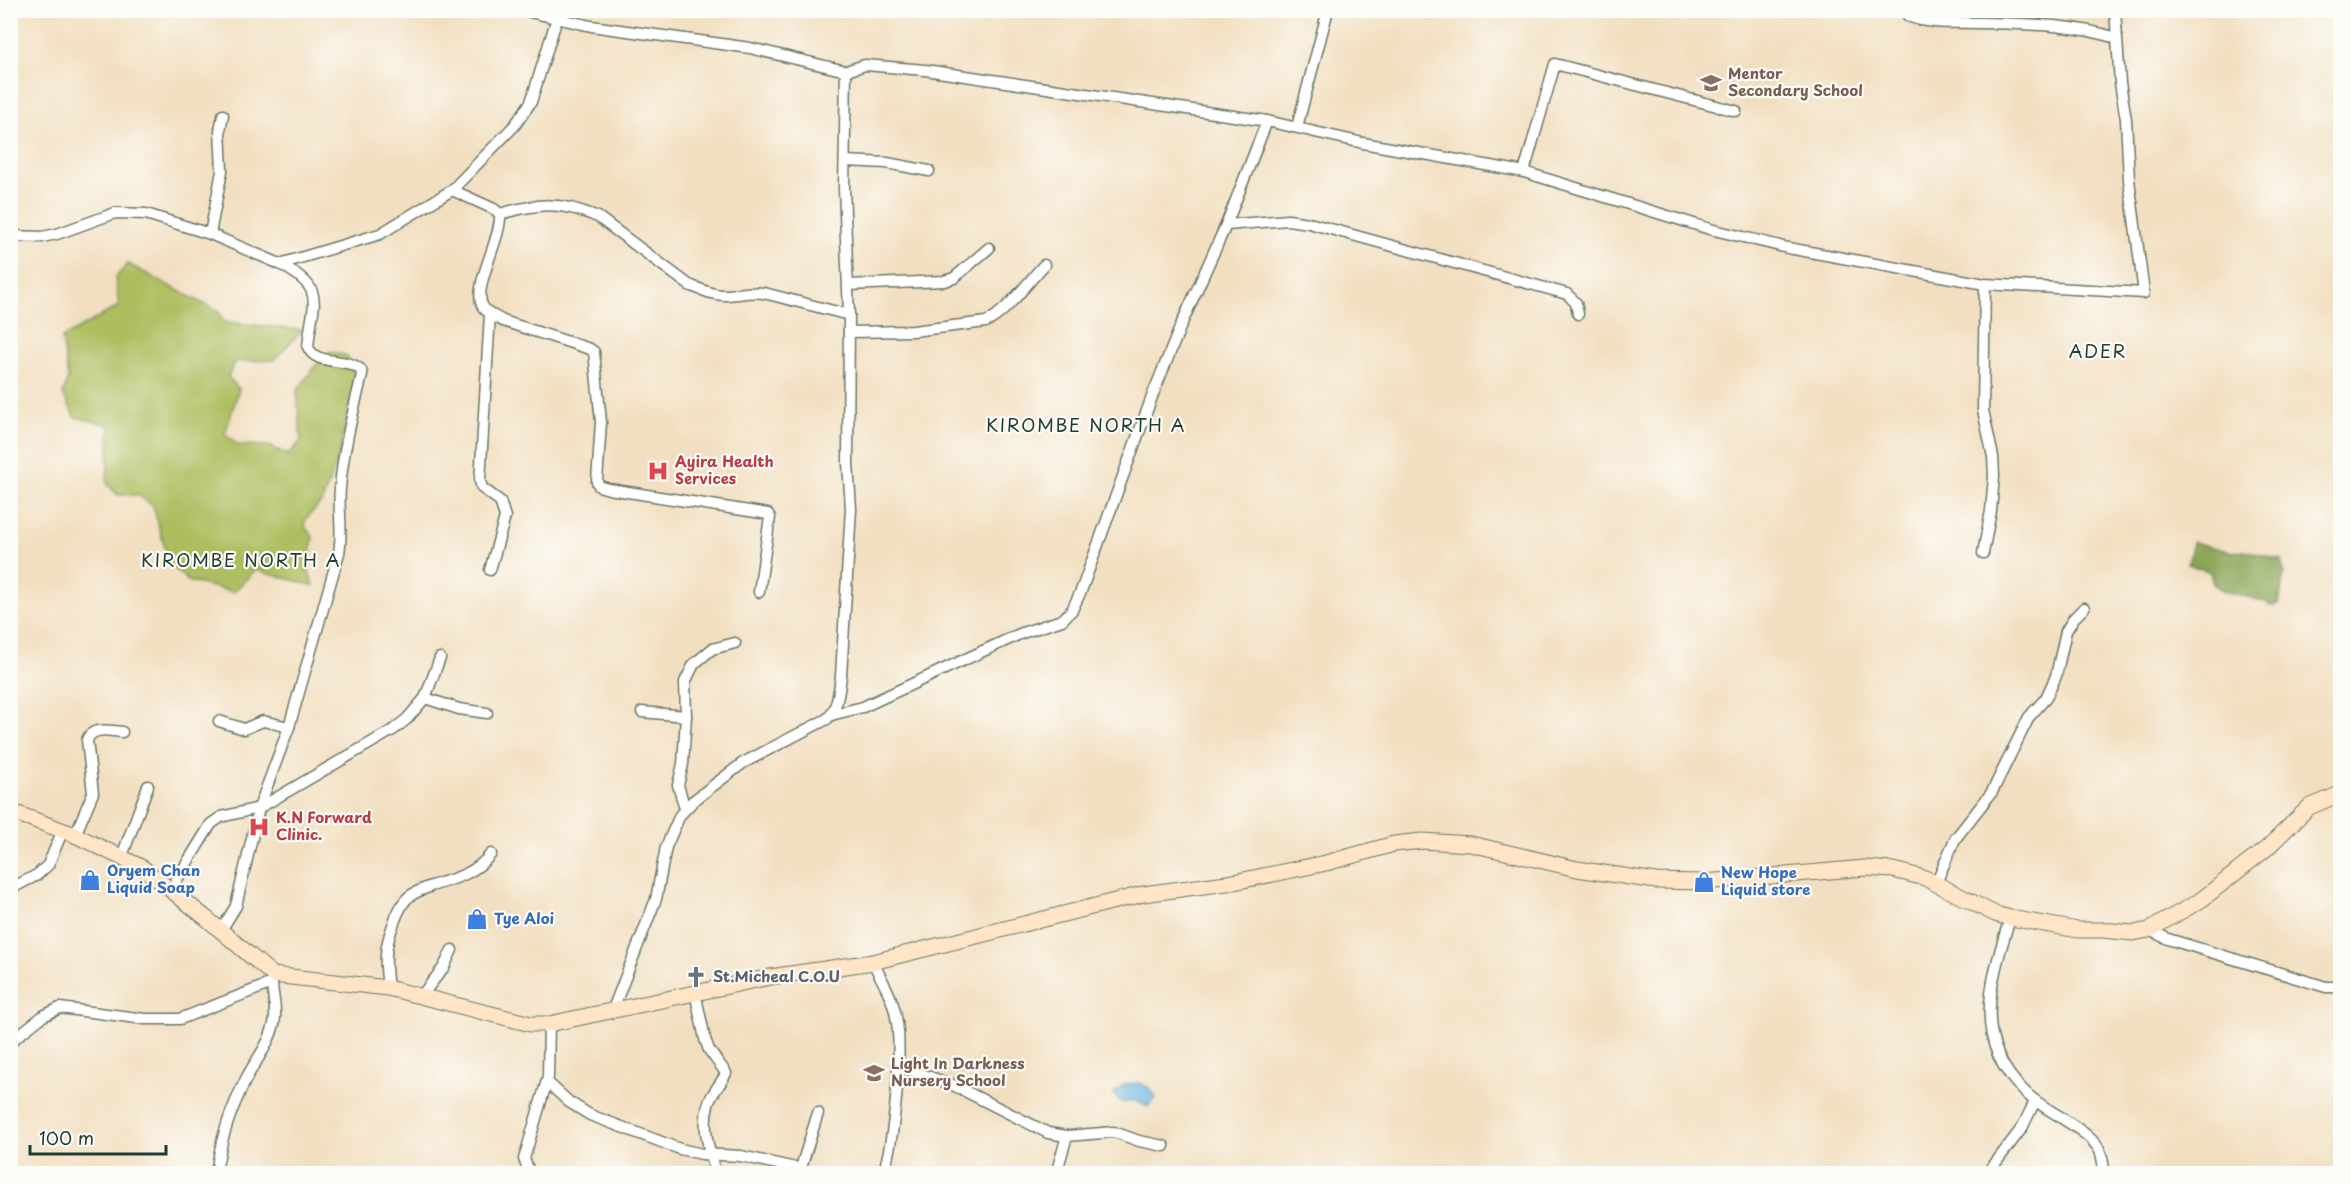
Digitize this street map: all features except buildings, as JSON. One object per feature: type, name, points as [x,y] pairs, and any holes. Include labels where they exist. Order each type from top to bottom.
[{"type":"street","points":[[521,10],[591,26],[750,48],[846,71],[865,65],[925,70],[1267,121],[1374,145],[1524,172],[1736,236],[1985,284],[2144,293],[2130,190],[2126,119],[2116,38],[2115,10]]},
{"type":"street","points":[[1297,127],[1328,10]]},
{"type":"street","points":[[1905,10],[1908,16],[1933,21],[2070,28],[2116,38]]},
{"type":"street","points":[[280,264],[380,234],[452,190],[515,125],[531,102],[557,18]]},
{"type":"street","points":[[1524,172],[1555,64],[1736,111]]},
{"type":"street","points":[[831,715],[841,676],[851,509],[848,463],[846,71]]},
{"type":"street","points":[[210,234],[222,171],[220,130],[223,115]]},
{"type":"street","points":[[614,1009],[656,899],[670,834],[685,809],[743,763],[831,715],[863,707],[981,652],[1067,616],[1081,591],[1178,333],[1227,225],[1267,121]]},
{"type":"street","points":[[845,161],[887,163],[929,171]]},
{"type":"street","points":[[452,190],[500,214],[501,225],[480,297],[482,304],[490,314],[594,352],[601,422],[601,448],[597,478],[599,486],[770,515],[759,592]]},
{"type":"street","points":[[500,214],[534,205],[565,207],[582,211],[611,225],[658,263],[689,285],[702,291],[726,295],[750,291],[764,293],[849,315]]},
{"type":"street","points":[[10,236],[49,236],[115,213],[146,214],[210,234],[300,275],[312,290],[314,300],[308,347],[310,352],[317,357],[355,365],[361,370],[362,375],[348,432],[340,490],[342,528],[339,553],[290,727],[259,808],[236,906],[220,932]]},
{"type":"street","points":[[1227,225],[1287,220],[1309,223],[1567,294],[1576,303],[1578,314]]},
{"type":"street","points":[[848,285],[954,278],[989,248]]},
{"type":"street","points":[[849,332],[913,332],[986,322],[1003,312],[1044,265]]},
{"type":"street","points":[[1983,553],[1991,511],[1994,476],[1993,457],[1983,410],[1985,284]]},
{"type":"street","points":[[490,314],[480,481],[482,488],[500,501],[505,517],[490,570]]},
{"type":"street","points":[[1936,884],[1955,839],[1992,792],[2019,736],[2030,717],[2046,698],[2056,676],[2066,631],[2084,608]]},
{"type":"street","points":[[685,809],[678,785],[683,764],[686,716],[685,682],[694,664],[715,647],[735,643]]},
{"type":"street","points":[[171,889],[211,824],[221,817],[259,808],[393,730],[407,719],[425,698],[440,658]]},
{"type":"street","points":[[425,698],[459,709],[487,712]]},
{"type":"street","points":[[642,712],[686,716]]},
{"type":"street","points":[[219,721],[244,729],[263,721],[290,727]]},
{"type":"street","points":[[10,889],[37,875],[48,865],[93,793],[88,735],[94,731],[122,732]]},
{"type":"street","points":[[122,856],[148,786]]},
{"type":"street","points":[[10,1041],[43,1016],[60,1008],[145,1019],[180,1019],[272,979],[387,988],[531,1024],[549,1024],[770,977],[873,962],[1143,894],[1234,882],[1326,863],[1394,844],[1422,842],[1471,844],[1577,869],[1656,881],[1704,882],[1865,868],[1905,872],[1936,884],[1995,914],[2078,930],[2133,933],[2149,930],[2189,908],[2267,848],[2309,807],[2339,796]]},
{"type":"street","points":[[10,811],[69,832],[122,856],[171,889],[272,979],[276,1014],[274,1026],[224,1128],[216,1173]]},
{"type":"street","points":[[387,988],[386,948],[405,900],[410,895],[477,869],[491,854]]},
{"type":"street","points":[[2010,918],[1999,953],[1989,1027],[1992,1044],[2001,1063],[2018,1085],[2035,1101],[2082,1132],[2100,1152],[2105,1173]]},
{"type":"street","points":[[2149,930],[2168,939],[2326,987],[2340,987]]},
{"type":"street","points":[[422,995],[444,967],[452,950]]},
{"type":"street","points":[[873,962],[896,1014],[898,1029],[898,1066],[890,1145],[883,1173]]},
{"type":"street","points":[[695,992],[709,1050],[726,1073],[710,1101],[706,1114],[710,1154],[716,1173]]},
{"type":"street","points":[[530,1173],[525,1164],[526,1152],[550,1069],[549,1024]]},
{"type":"street","points":[[898,1066],[953,1085],[1048,1133],[1066,1136],[1106,1131],[1164,1146]]},
{"type":"street","points":[[546,1082],[590,1115],[691,1153],[741,1156],[799,1171],[818,1113]]},
{"type":"street","points":[[1987,1173],[2022,1128],[2035,1101]]},
{"type":"street","points":[[1056,1173],[1066,1136]]},
{"type":"green space","points":[[128,264],[219,312],[224,322],[302,330],[274,360],[234,362],[228,377],[239,389],[225,434],[238,445],[269,446],[288,455],[301,441],[297,391],[315,366],[331,352],[347,356],[355,377],[339,455],[322,501],[305,520],[305,527],[313,537],[308,569],[314,586],[255,570],[234,592],[188,581],[169,563],[153,506],[138,495],[118,495],[107,484],[110,425],[75,417],[63,394],[68,378],[62,338],[119,306],[115,278]]},
{"type":"green space","points":[[2193,542],[2232,552],[2244,550],[2282,560],[2284,573],[2279,605],[2270,606],[2266,602],[2224,591],[2213,584],[2210,572],[2188,564]]},
{"type":"water","points":[[1139,1083],[1149,1088],[1156,1097],[1147,1107],[1135,1100],[1122,1103],[1114,1093],[1125,1084]]},
{"type":"place","name":"Mentor Secondary School","points":[[1711,83]]},
{"type":"place","name":"Ayira Health Services","points":[[658,471]]},
{"type":"place","name":"K.N Forward Clinic.","points":[[259,827]]},
{"type":"place","name":"Oryem Chan Liquid Soap","points":[[90,880]]},
{"type":"place","name":"New Hope Liquid store","points":[[1704,882]]},
{"type":"place","name":"Tye Aloi","points":[[477,919]]},
{"type":"place","name":"St.Micheal C.O.U","points":[[696,977]]},
{"type":"place","name":"Light In Darkness Nursery School","points":[[874,1073]]},
{"type":"district","name":"ADER","points":[[2098,352]]},
{"type":"district","name":"KIROMBE NORTH A","points":[[1086,426]]},
{"type":"district","name":"KIROMBE NORTH A","points":[[241,561]]}]
